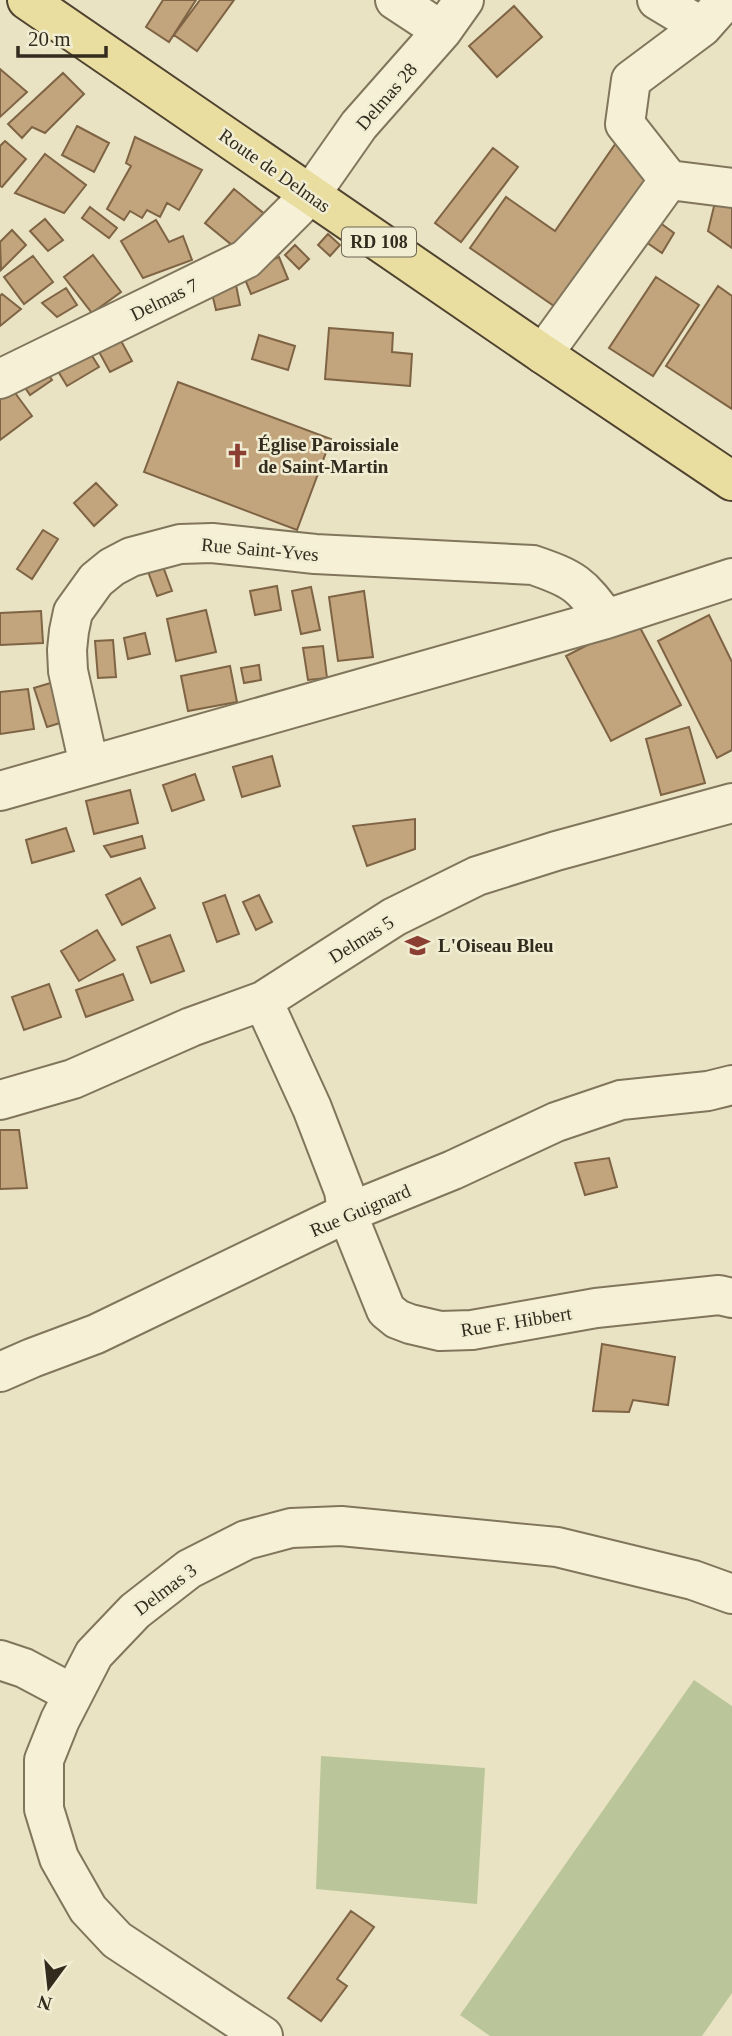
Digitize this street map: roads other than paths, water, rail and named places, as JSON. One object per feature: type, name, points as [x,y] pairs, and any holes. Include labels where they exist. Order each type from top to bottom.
[{"type":"main road","name":"Route de Delmas","points":[[27,0],[732,481]]},
{"type":"street","points":[[395,0],[442,31]]},
{"type":"street","name":"Delmas 28","points":[[310,195],[359,125],[442,31],[464,0]]},
{"type":"street","points":[[657,0],[714,14]]},
{"type":"street","points":[[714,14],[631,80],[625,124],[669,180],[732,188]]},
{"type":"street","points":[[543,354],[669,180]]},
{"type":"street","name":"Delmas 7","points":[[0,379],[246,259],[310,195]]},
{"type":"street","name":"Rue Saint-Yves","points":[[89,765],[68,671],[69,631],[74,612],[96,580],[131,557],[180,544],[212,543],[315,554],[533,565],[577,584],[606,619]]},
{"type":"street","points":[[0,791],[606,619],[732,578]]},
{"type":"street","name":"Delmas 5","points":[[0,1100],[73,1079],[191,1027],[263,1000],[394,917],[477,876],[556,851],[732,803]]},
{"type":"street","name":"Rue F. Hibbert","points":[[263,1000],[312,1108],[344,1191],[347,1213],[386,1310],[397,1319],[440,1331],[472,1330],[596,1308],[719,1295],[732,1298]]},
{"type":"street","name":"Rue Guignard","points":[[0,1372],[96,1334],[347,1213],[453,1170],[556,1122],[621,1100],[724,1094]]},
{"type":"street","name":"Delmas 3","points":[[263,2036],[117,1940],[88,1909],[65,1868],[44,1809],[44,1760],[60,1720],[94,1654],[135,1611],[189,1569],[246,1540],[291,1528],[341,1527],[557,1547],[692,1580],[732,1594]]},
{"type":"street","points":[[0,1660],[24,1668],[73,1694]]},
{"type":"place","name":"Église Paroissiale de Saint-Martin","points":[[238,455]]},
{"type":"place","name":"L'Oiseau Bleu","points":[[418,945]]}]
